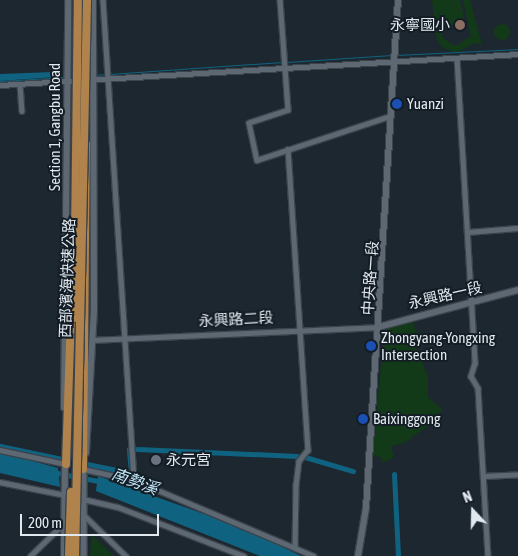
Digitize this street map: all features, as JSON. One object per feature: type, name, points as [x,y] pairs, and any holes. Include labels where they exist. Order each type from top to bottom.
[{"type":"highway","name":"西部濱海快速公路","points":[[69,556],[78,0]]},
{"type":"highway","name":"西部濱海快速公路","points":[[75,556],[86,141],[85,0]]},
{"type":"highway","points":[[66,464],[78,91]]},
{"type":"highway","points":[[83,469],[86,141]]},
{"type":"street","name":"Section 1, Gangbu Road","points":[[64,556],[69,83],[68,0]]},
{"type":"street","name":"Section 1, Gangbu Road","points":[[64,524],[77,488],[82,80],[85,0]]},
{"type":"street","name":"Section 1, Gangbu Road","points":[[84,556],[83,469],[93,340],[93,0]]},
{"type":"street","points":[[103,0],[127,338],[134,480]]},
{"type":"street","points":[[280,0],[288,110],[249,123],[257,160],[390,116]]},
{"type":"street","name":"中央路一段","points":[[358,556],[366,508],[379,327],[398,0]]},
{"type":"street","points":[[0,85],[69,83],[107,77],[518,54]]},
{"type":"street","points":[[457,58],[475,363],[471,376],[478,388],[485,476],[488,556]]},
{"type":"street","points":[[20,84],[22,111]]},
{"type":"street","points":[[288,149],[308,450],[299,461],[295,546]]},
{"type":"street","points":[[467,232],[518,228]]},
{"type":"street","name":"永興路一段","points":[[379,327],[518,290]]},
{"type":"street","name":"永興路二段","points":[[93,340],[300,328],[379,327]]},
{"type":"street","name":"Section 1, Gangbu Road","points":[[79,423],[83,469]]},
{"type":"street","points":[[0,450],[66,464]]},
{"type":"street","points":[[83,469],[134,480],[295,546],[314,556]]},
{"type":"street","points":[[485,476],[518,474]]},
{"type":"street","points":[[0,482],[64,495]]},
{"type":"street","points":[[82,499],[118,507],[244,556]]},
{"type":"street","points":[[84,515],[126,556]]},
{"type":"street","points":[[30,556],[64,524]]},
{"type":"green space","points":[[432,0],[460,0],[465,22],[444,27],[437,7],[443,38],[455,46],[471,36],[463,0],[470,0],[482,45],[475,43],[456,53],[443,48],[437,40]]},
{"type":"green space","points":[[499,24],[505,24],[510,29],[508,38],[499,40],[494,35],[494,29]]},
{"type":"green space","points":[[412,320],[416,332],[423,333],[415,344],[428,377],[428,397],[442,409],[436,420],[404,443],[391,446],[394,457],[383,463],[381,457],[372,456],[385,325]]},
{"type":"green space","points":[[92,535],[114,556],[90,556]]},
{"type":"water","points":[[54,72],[55,77],[0,81],[0,74]]},
{"type":"water","points":[[0,452],[58,468],[60,487],[0,473]]},
{"type":"water","points":[[98,476],[246,529],[301,556],[260,556],[96,491]]},
{"type":"waterway","points":[[396,55],[518,49]]},
{"type":"waterway","points":[[287,62],[392,55]]},
{"type":"waterway","points":[[110,74],[283,62]]},
{"type":"waterway","points":[[95,75],[106,74]]},
{"type":"waterway","points":[[0,81],[66,77]]},
{"type":"waterway","points":[[0,446],[62,459]]},
{"type":"waterway","points":[[87,464],[131,473],[129,449]]},
{"type":"waterway","points":[[137,449],[297,456]]},
{"type":"waterway","points":[[305,457],[353,471]]},
{"type":"waterway","name":"南勢溪","points":[[52,472],[103,482]]},
{"type":"waterway","points":[[394,474],[398,556]]},
{"type":"place","name":"永寧國小","points":[[460,25]]},
{"type":"place","name":"Yuanzi","points":[[397,104]]},
{"type":"place","name":"Zhongyang-Yongxing Intersection","points":[[371,346]]},
{"type":"place","name":"Baixinggong","points":[[363,419]]},
{"type":"place","name":"永元宮","points":[[156,460]]}]
